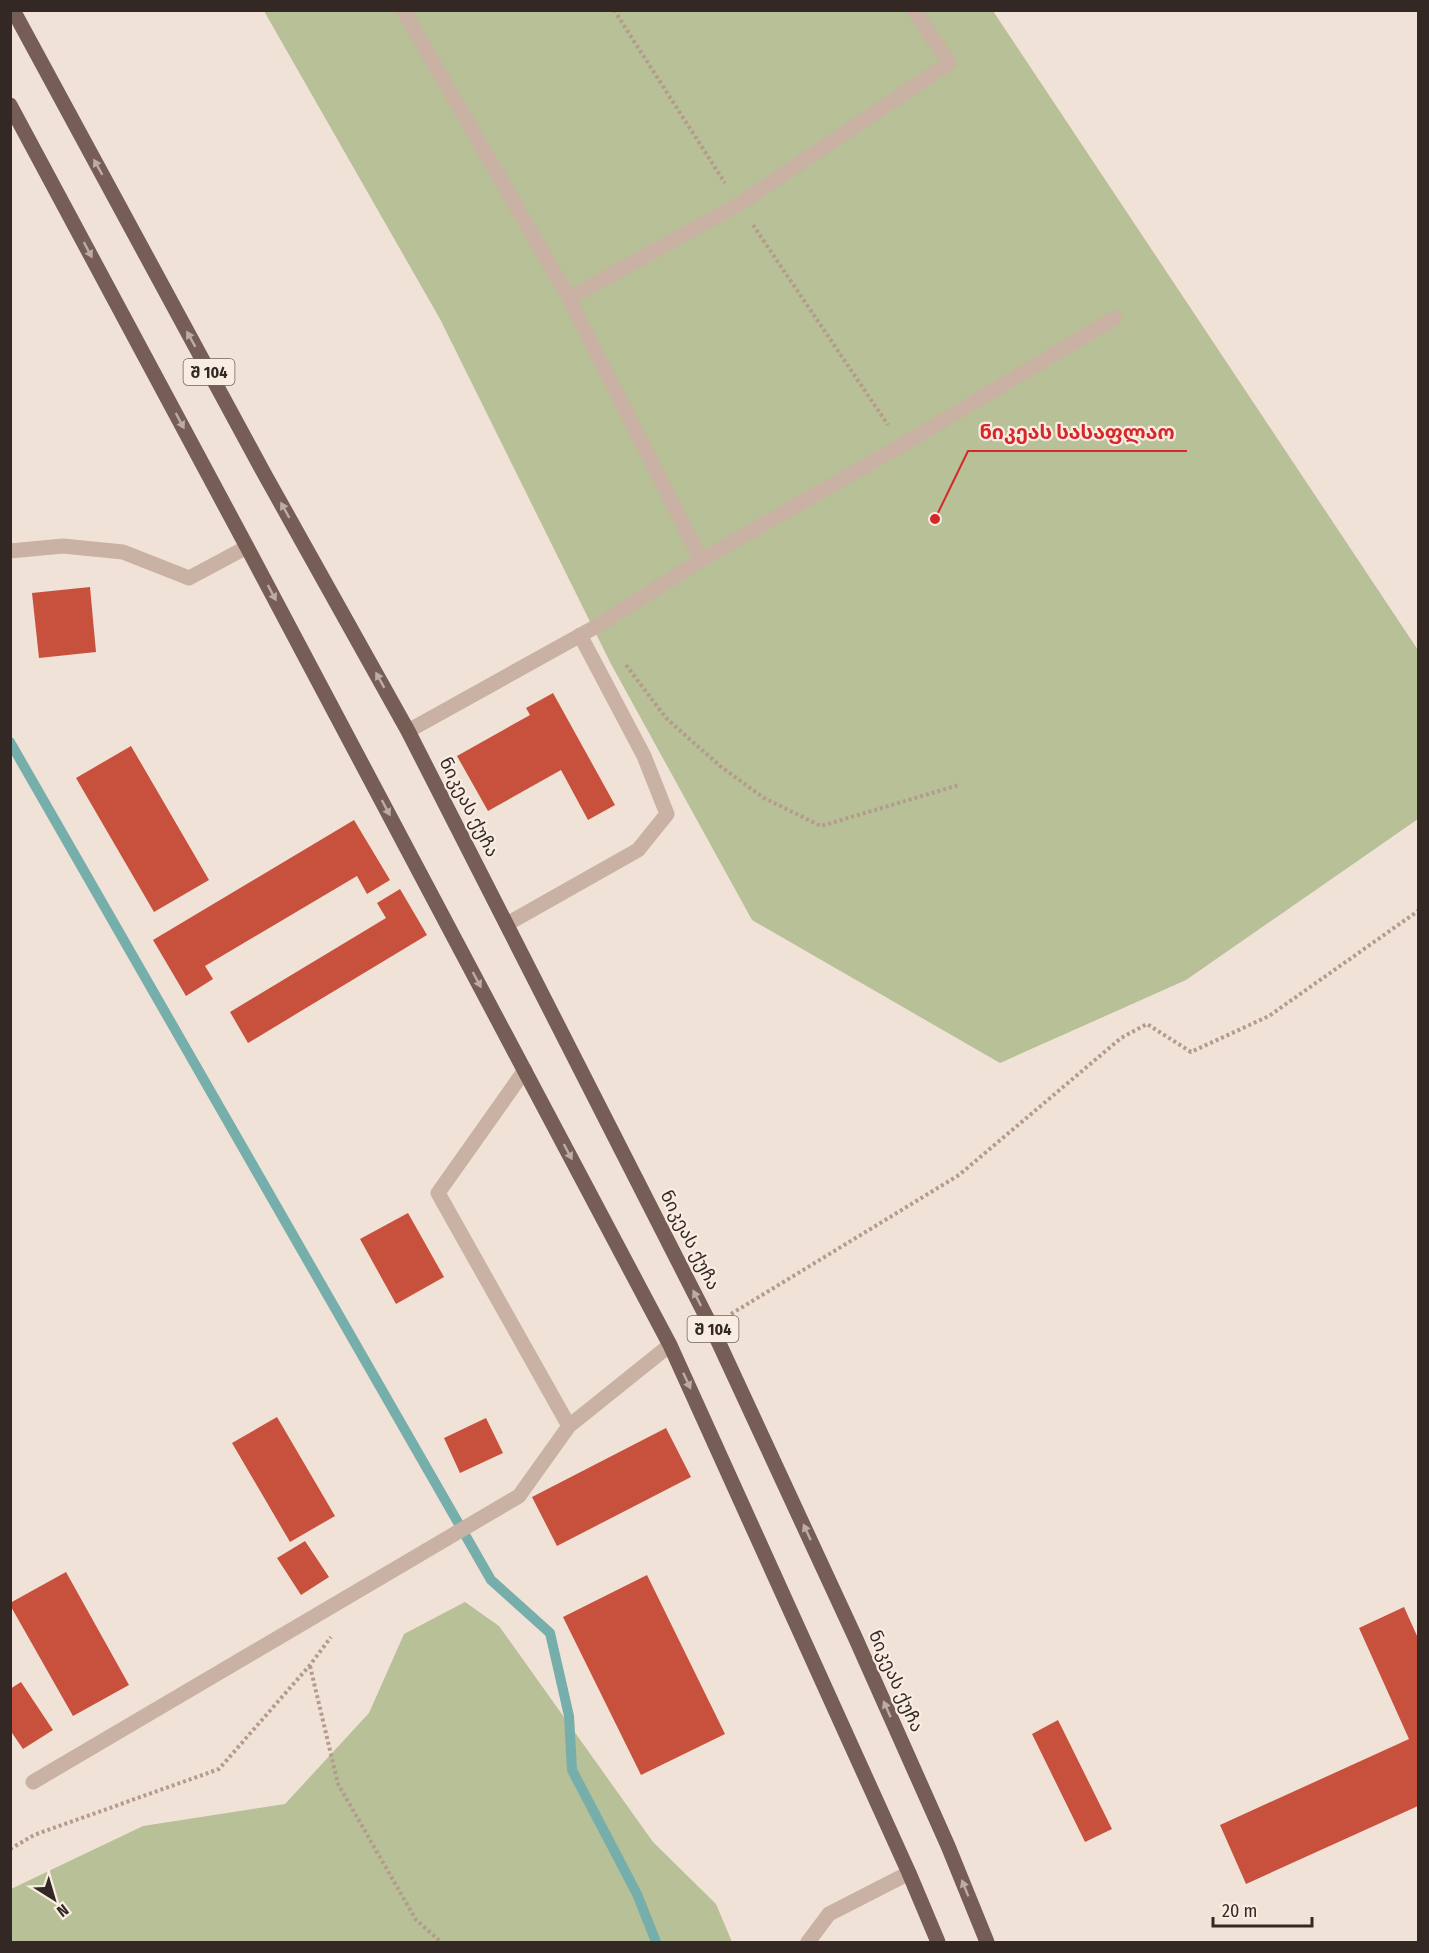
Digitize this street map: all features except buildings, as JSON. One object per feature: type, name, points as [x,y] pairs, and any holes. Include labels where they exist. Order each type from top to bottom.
[{"type":"main road","name":"შ 104","points":[[13,10],[259,465],[408,731]]},
{"type":"main road","name":"შ 104","points":[[10,105],[670,1345],[909,1873],[938,1942]]},
{"type":"main road","name":"ნიკეას ქუჩა","points":[[408,731],[711,1326],[860,1647],[948,1846],[987,1942]]},
{"type":"lane","points":[[403,10],[569,298],[702,560]]},
{"type":"lane","points":[[569,298],[739,204],[949,63],[914,10]]},
{"type":"lane","points":[[408,731],[580,635],[702,560],[902,445],[1114,318]]},
{"type":"lane","points":[[10,551],[63,546],[123,552],[189,578],[247,547]]},
{"type":"lane","points":[[507,924],[638,850],[668,814],[644,756],[580,635]]},
{"type":"lane","points":[[525,1070],[438,1193],[569,1426]]},
{"type":"lane","points":[[33,1782],[519,1496],[569,1426],[670,1345]]},
{"type":"lane","points":[[808,1942],[829,1914],[909,1873]]},
{"type":"path","points":[[614,10],[739,204],[902,445]]},
{"type":"path","points":[[624,663],[666,718],[720,766],[764,798],[821,826],[958,785]]},
{"type":"path","points":[[711,1326],[959,1175],[1121,1038],[1147,1024],[1191,1052],[1269,1016],[1419,911]]},
{"type":"path","points":[[10,1849],[34,1835],[219,1769],[310,1665],[336,1630]]},
{"type":"path","points":[[310,1665],[338,1784],[416,1920],[441,1942]]},
{"type":"green space","points":[[264,11],[993,11],[1418,650],[1418,819],[1186,980],[1000,1063],[752,920],[611,664],[440,319]]},
{"type":"green space","points":[[465,1602],[499,1626],[653,1842],[716,1904],[732,1942],[11,1942],[11,1889],[143,1826],[285,1804],[369,1713],[404,1634]]},
{"type":"waterway","points":[[10,742],[491,1580],[550,1633],[569,1716],[572,1770],[637,1894],[656,1942]]},
{"type":"place","name":"ნიკეას სასაფლაო","points":[[935,519]]}]
